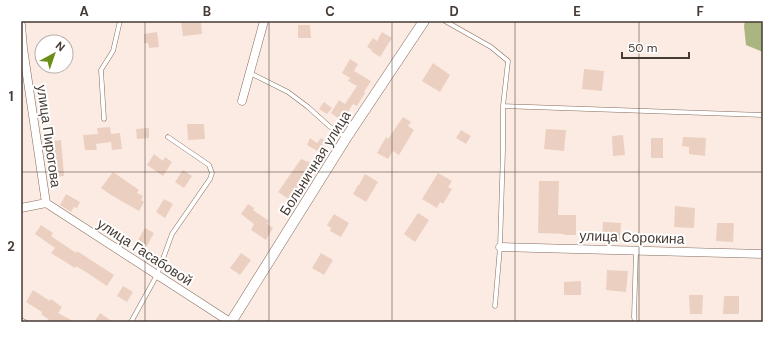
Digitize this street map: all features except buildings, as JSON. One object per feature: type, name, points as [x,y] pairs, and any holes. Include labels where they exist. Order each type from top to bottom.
[{"type":"street","points":[[242,101],[264,21]]},
{"type":"street","name":"Больничная улица","points":[[231,322],[346,138],[424,21]]},
{"type":"street","name":"улица Пирогова","points":[[21,25],[24,56],[46,203]]},
{"type":"street","points":[[21,208],[46,203]]},
{"type":"street","name":"улица Гасабовой","points":[[46,203],[231,322]]},
{"type":"street","name":"улица Сорокина","points":[[500,247],[763,254]]},
{"type":"lane","points":[[104,119],[101,70],[113,51],[120,21]]},
{"type":"lane","points":[[444,21],[491,47],[508,61],[503,106],[500,247],[495,306]]},
{"type":"lane","points":[[250,73],[288,92],[346,138]]},
{"type":"lane","points":[[503,106],[763,115]]},
{"type":"lane","points":[[131,322],[157,275],[172,234],[210,179],[212,173],[209,165],[168,137]]},
{"type":"lane","points":[[635,322],[636,250]]},
{"type":"lane","points":[[21,320],[25,322]]},
{"type":"green space","points":[[745,21],[763,21],[763,52],[746,45],[744,26]]}]
